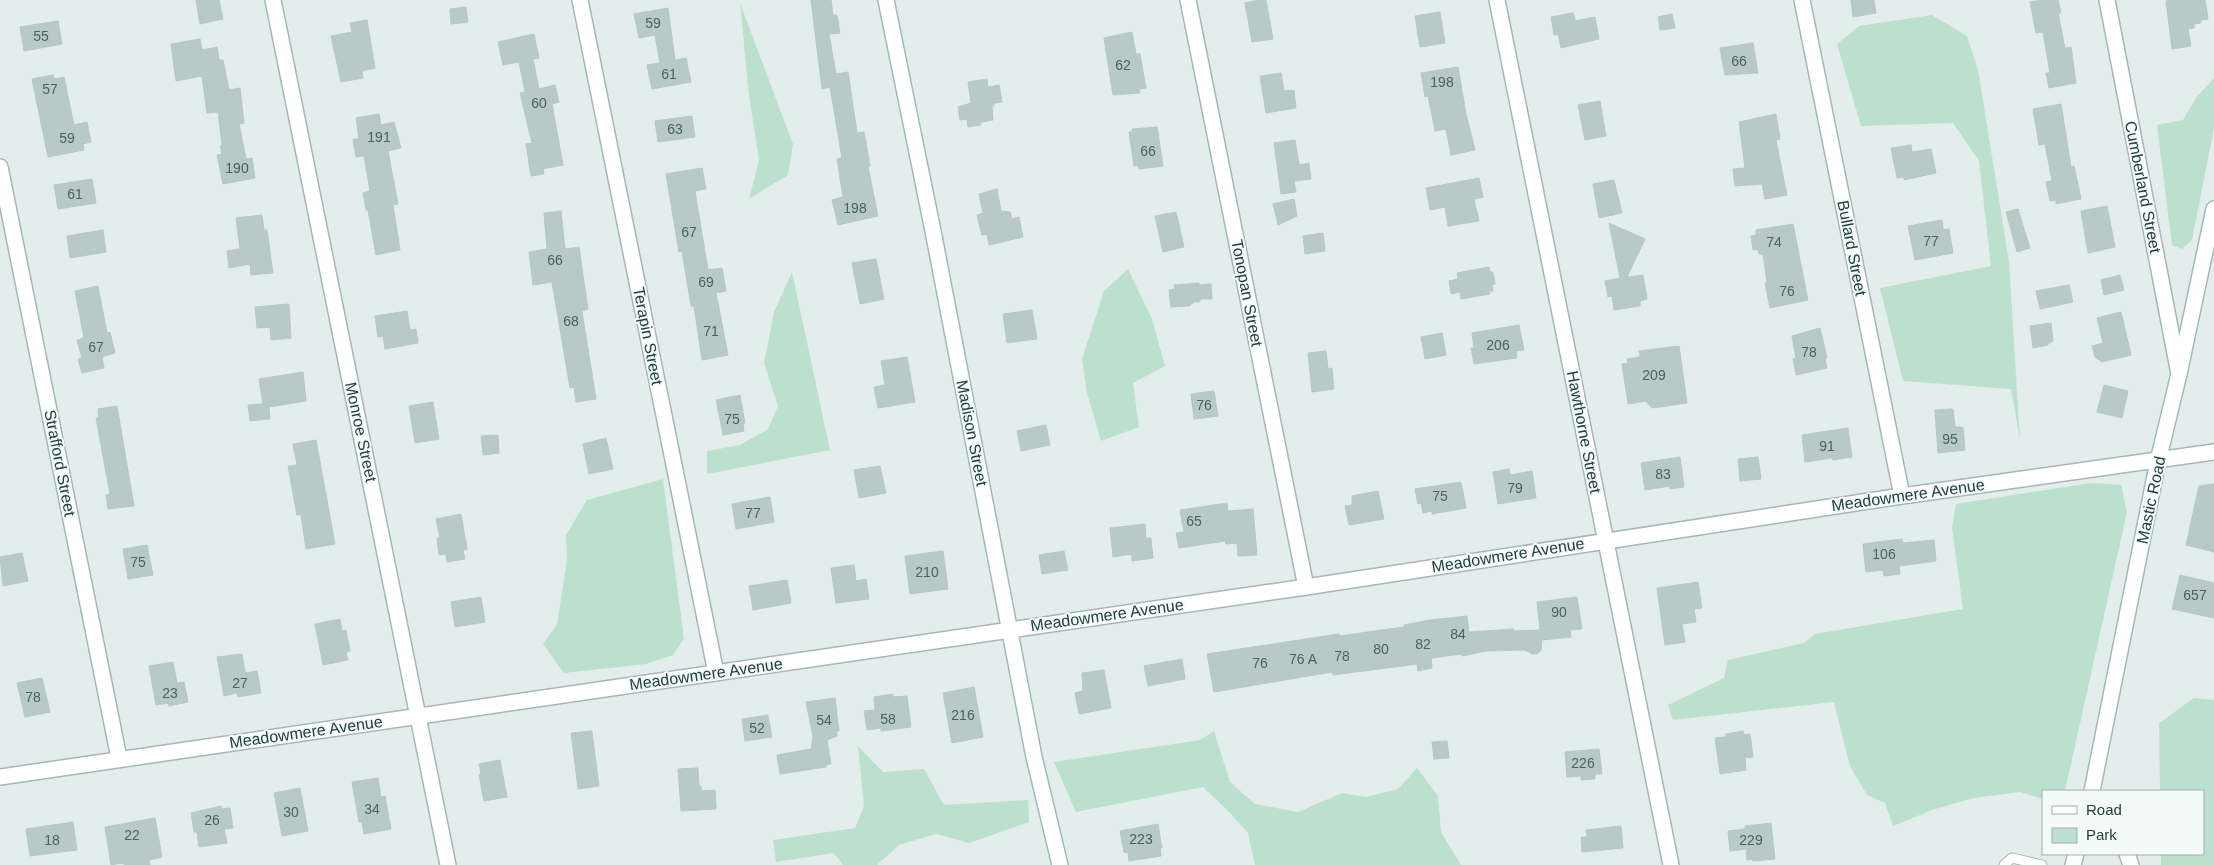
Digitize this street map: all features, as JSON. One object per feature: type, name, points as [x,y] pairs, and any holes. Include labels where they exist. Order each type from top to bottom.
[{"type":"street","name":"Monroe Street","points":[[273,0],[448,865]]},
{"type":"street","name":"Terapin Street","points":[[580,0],[716,673]]},
{"type":"street","name":"Madison Street","points":[[886,0],[1011,629],[1034,757],[1060,865]]},
{"type":"street","name":"Tonopan Street","points":[[1188,0],[1306,587]]},
{"type":"street","name":"Hawthorne Street","points":[[1497,0],[1671,865]]},
{"type":"street","name":"Bullard Street","points":[[1802,0],[1902,496]]},
{"type":"street","name":"Cumberland Street","points":[[2107,0],[2180,374]]},
{"type":"street","name":"Strafford Street","points":[[0,168],[119,758]]},
{"type":"street","name":"Mastic Road","points":[[2094,789],[2158,461],[2180,374],[2214,209]]},
{"type":"street","name":"Meadowmere Avenue","points":[[0,777],[119,758],[1306,587],[1902,496],[2214,452]]},
{"type":"lane","points":[[2004,865],[2012,858],[2042,865]]},
{"type":"green space","points":[[740,3],[793,144],[788,175],[749,199],[759,160],[749,96]]},
{"type":"green space","points":[[1932,15],[1967,36],[1978,70],[2009,261],[2020,440],[2011,389],[1903,381],[1880,288],[1991,266],[1979,161],[1953,123],[1861,126],[1837,44],[1859,26]]},
{"type":"green space","points":[[2214,78],[2214,128],[2192,240],[2182,249],[2172,245],[2157,125],[2183,120],[2196,98]]},
{"type":"green space","points":[[1128,269],[1152,319],[1165,366],[1133,383],[1139,427],[1101,441],[1087,393],[1082,359],[1104,291]]},
{"type":"green space","points":[[792,272],[830,450],[707,474],[707,451],[740,445],[768,429],[778,406],[764,363],[774,312]]},
{"type":"green space","points":[[663,479],[684,639],[673,655],[646,664],[564,673],[543,644],[557,624],[567,560],[566,535],[587,500]]},
{"type":"green space","points":[[2091,483],[2121,485],[2127,512],[2065,790],[2042,790],[2042,799],[2020,792],[1974,798],[1932,810],[1893,826],[1885,803],[1867,795],[1850,766],[1834,702],[1673,720],[1668,705],[1724,678],[1728,660],[1804,643],[1815,634],[1963,609],[1952,528],[1956,504]]},
{"type":"green space","points":[[2194,698],[2214,700],[2214,865],[2161,865],[2161,855],[2204,855],[2204,790],[2160,790],[2159,723]]},
{"type":"green space","points":[[1214,731],[1230,782],[1255,804],[1298,812],[1342,793],[1366,797],[1398,789],[1417,768],[1438,796],[1441,832],[1461,865],[1255,865],[1248,833],[1203,787],[1076,812],[1054,762],[1200,740]]},
{"type":"green space","points":[[858,746],[883,772],[924,769],[944,805],[1028,800],[1029,822],[969,843],[936,834],[899,845],[877,865],[843,865],[834,853],[776,862],[773,840],[855,828],[864,806]]},
{"type":"building","points":[[196,0],[219,0],[223,19],[200,24]]},
{"type":"building","points":[[811,0],[831,0],[833,15],[837,15],[840,33],[829,34],[836,74],[848,72],[857,133],[864,132],[870,166],[868,167],[878,216],[838,225],[832,200],[843,197],[837,159],[842,158],[830,87],[822,89]]},
{"type":"building","points":[[1266,0],[1273,39],[1252,42],[1245,3]]},
{"type":"building","points":[[1851,0],[1874,0],[1876,13],[1853,17]]},
{"type":"building","points":[[2058,0],[2061,13],[2058,13],[2065,48],[2071,47],[2076,83],[2049,88],[2046,73],[2050,73],[2043,32],[2036,33],[2030,2]]},
{"type":"building","points":[[2205,0],[2208,19],[2201,20],[2201,23],[2194,24],[2194,28],[2188,29],[2191,46],[2172,49],[2166,1]]},
{"type":"building","points":[[466,7],[468,22],[451,24],[450,9]]},
{"type":"building","points":[[668,8],[675,60],[686,58],[691,82],[652,89],[647,65],[660,63],[655,35],[639,38],[634,14]]},
{"type":"building","points":[[1440,12],[1445,43],[1420,47],[1415,16]]},
{"type":"building","points":[[1573,13],[1575,21],[1595,17],[1599,39],[1561,48],[1558,34],[1554,35],[1551,17]]},
{"type":"building","points":[[1672,14],[1675,28],[1660,30],[1658,17]]},
{"type":"building","points":[[367,20],[375,68],[362,71],[363,78],[341,82],[331,36],[352,32],[350,23]]},
{"type":"building","points":[[58,21],[62,44],[24,51],[20,27]]},
{"type":"building","points":[[1132,32],[1136,54],[1140,54],[1146,88],[1139,89],[1140,93],[1113,95],[1104,38]]},
{"type":"building","points":[[534,34],[539,58],[533,59],[539,89],[555,85],[559,102],[552,104],[563,165],[543,169],[544,174],[531,176],[526,144],[532,143],[520,93],[525,92],[519,62],[503,65],[498,42]]},
{"type":"building","points":[[200,39],[202,50],[217,47],[219,60],[223,60],[229,90],[240,88],[244,123],[239,124],[246,159],[252,158],[255,178],[223,184],[217,155],[222,154],[218,112],[207,113],[202,76],[176,81],[171,44]]},
{"type":"building","points":[[1753,43],[1758,73],[1725,75],[1720,48]]},
{"type":"building","points":[[1458,67],[1466,114],[1475,150],[1451,155],[1446,129],[1435,131],[1428,96],[1425,97],[1421,73]]},
{"type":"building","points":[[1281,73],[1284,91],[1294,90],[1296,108],[1266,113],[1260,76]]},
{"type":"building","points":[[53,75],[54,79],[64,77],[74,125],[87,122],[91,142],[83,144],[84,150],[48,157],[32,79]]},
{"type":"building","points":[[987,79],[988,87],[999,85],[1002,102],[994,103],[994,106],[992,106],[993,120],[981,122],[981,125],[968,127],[967,119],[960,120],[958,107],[971,103],[968,82]]},
{"type":"building","points":[[1600,101],[1606,136],[1585,140],[1578,105]]},
{"type":"building","points":[[2061,104],[2071,167],[2074,166],[2081,199],[2056,204],[2056,200],[2050,201],[2046,182],[2052,181],[2045,144],[2039,145],[2033,109]]},
{"type":"building","points":[[379,114],[381,125],[394,122],[401,148],[388,151],[398,204],[393,205],[400,250],[376,255],[363,193],[370,191],[364,156],[356,157],[353,139],[359,139],[356,118]]},
{"type":"building","points":[[1776,114],[1780,139],[1776,140],[1787,195],[1765,199],[1762,184],[1735,186],[1733,169],[1745,168],[1739,122]]},
{"type":"building","points":[[692,116],[695,137],[658,142],[655,121]]},
{"type":"building","points":[[1157,127],[1163,166],[1139,169],[1138,165],[1134,166],[1129,132],[1132,132],[1132,129]]},
{"type":"building","points":[[1295,140],[1299,165],[1309,163],[1311,179],[1294,181],[1296,192],[1281,194],[1274,143]]},
{"type":"building","points":[[1911,145],[1912,152],[1931,149],[1936,173],[1904,180],[1904,177],[1897,178],[1891,148]]},
{"type":"building","points":[[702,168],[706,189],[695,191],[708,270],[722,268],[726,291],[716,293],[728,355],[702,360],[694,306],[691,306],[682,251],[679,252],[666,174]]},
{"type":"building","points":[[1479,178],[1483,197],[1474,199],[1479,221],[1448,226],[1445,207],[1430,210],[1426,188]]},
{"type":"building","points":[[92,179],[96,203],[58,209],[54,185]]},
{"type":"building","points":[[1614,180],[1622,213],[1599,218],[1593,184]]},
{"type":"building","points":[[997,189],[1001,211],[1010,212],[1012,219],[1019,217],[1023,237],[989,245],[987,234],[982,235],[977,215],[983,213],[979,194]]},
{"type":"building","points":[[1294,199],[1297,216],[1278,225],[1273,204]]},
{"type":"building","points":[[2107,206],[2115,247],[2088,253],[2081,211]]},
{"type":"building","points":[[2018,209],[2030,248],[2017,252],[2006,212]]},
{"type":"building","points":[[561,211],[565,249],[579,247],[588,309],[582,311],[596,399],[576,402],[574,387],[570,388],[552,282],[533,285],[529,252],[547,249],[544,213]]},
{"type":"building","points":[[1176,212],[1184,247],[1163,252],[1155,216]]},
{"type":"building","points":[[262,215],[264,230],[267,230],[273,273],[251,275],[250,264],[229,268],[227,251],[240,249],[236,218]]},
{"type":"building","points":[[1942,220],[1943,230],[1949,229],[1953,253],[1915,260],[1908,226]]},
{"type":"building","points":[[1609,223],[1645,239],[1627,277],[1643,275],[1647,299],[1640,301],[1640,306],[1614,310],[1612,296],[1608,297],[1605,281],[1620,278]]},
{"type":"building","points":[[1793,224],[1808,300],[1770,308],[1765,283],[1767,283],[1763,254],[1759,254],[1758,249],[1753,250],[1751,236],[1756,235],[1756,230]]},
{"type":"building","points":[[103,230],[106,252],[70,258],[67,236]]},
{"type":"building","points":[[1323,233],[1325,251],[1305,254],[1303,236]]},
{"type":"building","points":[[876,259],[884,299],[860,304],[852,263]]},
{"type":"building","points":[[1489,267],[1490,272],[1493,272],[1495,284],[1492,285],[1493,291],[1489,291],[1490,294],[1461,299],[1460,292],[1451,294],[1449,281],[1458,279],[1457,273]]},
{"type":"building","points":[[2120,275],[2124,290],[2104,295],[2101,280]]},
{"type":"building","points":[[1199,283],[1199,285],[1211,284],[1212,299],[1200,299],[1200,302],[1194,302],[1189,306],[1171,307],[1169,290],[1175,289],[1174,285]]},
{"type":"building","points":[[2069,285],[2073,302],[2040,309],[2036,291]]},
{"type":"building","points":[[98,286],[107,333],[110,332],[115,353],[102,357],[104,368],[82,373],[78,359],[82,358],[77,340],[84,338],[75,291]]},
{"type":"building","points":[[289,304],[291,338],[271,340],[270,327],[257,328],[255,307]]},
{"type":"building","points":[[1032,310],[1037,339],[1007,343],[1003,314]]},
{"type":"building","points":[[407,311],[410,330],[416,329],[418,343],[385,349],[383,336],[378,337],[375,316]]},
{"type":"building","points":[[2121,312],[2131,355],[2102,362],[2095,357],[2092,346],[2103,343],[2097,318]]},
{"type":"building","points":[[2051,323],[2053,341],[2048,345],[2033,348],[2030,326]]},
{"type":"building","points":[[1519,325],[1524,350],[1516,351],[1517,358],[1474,364],[1471,348],[1474,348],[1472,333]]},
{"type":"building","points":[[1820,328],[1827,358],[1825,359],[1827,368],[1796,375],[1793,359],[1796,358],[1792,336]]},
{"type":"building","points":[[1442,333],[1446,355],[1425,359],[1421,337]]},
{"type":"building","points":[[1679,346],[1687,403],[1652,408],[1646,401],[1628,404],[1622,364],[1628,363],[1627,359],[1640,357],[1639,351]]},
{"type":"building","points":[[1326,351],[1328,369],[1332,368],[1334,389],[1312,392],[1308,353]]},
{"type":"building","points":[[907,357],[915,402],[878,408],[874,387],[885,385],[881,361]]},
{"type":"building","points":[[303,372],[306,401],[269,407],[270,419],[250,421],[248,405],[263,404],[259,379]]},
{"type":"building","points":[[2104,385],[2128,391],[2122,418],[2097,412]]},
{"type":"building","points":[[1214,391],[1218,416],[1194,419],[1191,394]]},
{"type":"building","points":[[740,395],[745,423],[743,424],[744,431],[723,435],[716,400]]},
{"type":"building","points":[[433,402],[439,439],[415,443],[409,406]]},
{"type":"building","points":[[117,406],[134,506],[108,509],[106,495],[110,494],[96,418],[99,418],[98,409]]},
{"type":"building","points":[[1953,409],[1955,427],[1963,427],[1965,450],[1938,453],[1935,410]]},
{"type":"building","points":[[1046,425],[1050,445],[1021,451],[1017,431]]},
{"type":"building","points":[[1848,428],[1852,457],[1805,462],[1802,435]]},
{"type":"building","points":[[498,435],[499,453],[483,455],[481,436]]},
{"type":"building","points":[[606,438],[613,469],[589,474],[583,444]]},
{"type":"building","points":[[316,440],[335,544],[306,549],[301,514],[297,515],[288,466],[297,465],[293,444]]},
{"type":"building","points":[[1680,457],[1684,487],[1670,489],[1670,486],[1645,490],[1641,463]]},
{"type":"building","points":[[1758,457],[1761,479],[1740,481],[1738,459]]},
{"type":"building","points":[[880,466],[886,493],[859,498],[854,470]]},
{"type":"building","points":[[1509,469],[1510,475],[1532,471],[1536,498],[1498,504],[1493,472]]},
{"type":"building","points":[[1461,482],[1466,508],[1432,514],[1432,511],[1423,513],[1421,503],[1418,504],[1415,489]]},
{"type":"building","points":[[2214,484],[2214,552],[2186,545],[2199,486]]},
{"type":"building","points":[[1378,491],[1384,519],[1349,525],[1345,506],[1352,505],[1352,496]]},
{"type":"building","points":[[770,497],[774,522],[736,529],[732,504]]},
{"type":"building","points":[[1227,503],[1228,511],[1253,509],[1257,555],[1238,556],[1237,543],[1226,544],[1225,541],[1179,548],[1176,533],[1184,532],[1180,510]]},
{"type":"building","points":[[461,514],[467,549],[463,550],[465,559],[447,562],[446,554],[439,555],[437,538],[440,538],[436,519]]},
{"type":"building","points":[[1145,524],[1146,538],[1151,538],[1153,558],[1132,561],[1132,554],[1113,557],[1110,528]]},
{"type":"building","points":[[1902,539],[1903,543],[1934,540],[1936,561],[1899,566],[1900,574],[1884,576],[1883,570],[1866,572],[1863,544]]},
{"type":"building","points":[[147,545],[153,575],[128,579],[123,549]]},
{"type":"building","points":[[943,551],[948,589],[910,594],[905,556]]},
{"type":"building","points":[[1064,551],[1068,570],[1042,574],[1039,555]]},
{"type":"building","points":[[22,553],[28,581],[3,586],[0,557]]},
{"type":"building","points":[[854,565],[856,581],[866,579],[869,599],[836,603],[831,568]]},
{"type":"building","points":[[2180,575],[2214,583],[2214,618],[2172,609]]},
{"type":"building","points":[[787,580],[791,603],[753,610],[749,586]]},
{"type":"building","points":[[1698,582],[1702,608],[1694,609],[1696,622],[1682,624],[1685,642],[1665,645],[1657,588]]},
{"type":"building","points":[[481,597],[485,622],[455,627],[451,602]]},
{"type":"building","points":[[1577,597],[1582,629],[1570,630],[1571,637],[1542,639],[1541,650],[1537,654],[1532,654],[1525,650],[1486,651],[1462,656],[1462,654],[1431,658],[1432,668],[1418,671],[1417,664],[1333,675],[1332,672],[1214,692],[1207,654],[1339,634],[1339,636],[1404,627],[1404,625],[1430,620],[1467,616],[1469,632],[1513,629],[1513,631],[1540,630],[1537,602]]},
{"type":"building","points":[[340,619],[342,631],[346,630],[350,651],[346,652],[348,660],[323,665],[315,624]]},
{"type":"building","points":[[242,654],[245,673],[257,671],[261,693],[238,697],[237,693],[224,696],[217,657]]},
{"type":"building","points":[[1182,659],[1185,679],[1148,686],[1144,666]]},
{"type":"building","points":[[173,662],[177,683],[184,682],[188,702],[169,706],[168,703],[156,705],[149,666]]},
{"type":"building","points":[[1104,670],[1111,708],[1079,714],[1075,693],[1083,691],[1082,673]]},
{"type":"building","points":[[42,678],[50,712],[25,717],[17,683]]},
{"type":"building","points":[[974,687],[983,737],[952,743],[943,693]]},
{"type":"building","points":[[893,694],[893,697],[907,696],[911,727],[881,731],[881,728],[867,730],[864,711],[875,710],[874,697]]},
{"type":"building","points":[[835,698],[839,731],[836,731],[837,736],[827,740],[831,764],[826,765],[826,767],[780,774],[777,755],[811,749],[813,737],[806,702]]},
{"type":"building","points":[[768,715],[772,737],[745,741],[742,719]]},
{"type":"building","points":[[592,731],[599,786],[578,789],[571,733]]},
{"type":"building","points":[[1743,731],[1744,735],[1750,734],[1753,757],[1745,758],[1746,770],[1720,774],[1715,738],[1726,737],[1726,734]]},
{"type":"building","points":[[1447,741],[1449,758],[1434,759],[1432,742]]},
{"type":"building","points":[[1599,749],[1602,774],[1595,774],[1595,779],[1581,780],[1581,776],[1567,777],[1565,752]]},
{"type":"building","points":[[500,760],[507,797],[484,801],[479,764]]},
{"type":"building","points":[[698,768],[701,791],[715,790],[716,809],[681,811],[678,769]]},
{"type":"building","points":[[378,778],[381,797],[385,796],[391,829],[364,834],[362,822],[359,822],[352,782]]},
{"type":"building","points":[[300,788],[308,831],[282,836],[274,793]]},
{"type":"building","points":[[221,806],[222,809],[230,808],[233,828],[224,829],[227,843],[199,847],[191,813]]},
{"type":"building","points":[[155,818],[162,857],[149,860],[150,865],[127,865],[121,863],[111,865],[105,827]]},
{"type":"building","points":[[73,822],[77,850],[30,856],[26,829]]},
{"type":"building","points":[[1771,823],[1775,859],[1747,860],[1746,849],[1730,851],[1728,831],[1745,829],[1745,826]]},
{"type":"building","points":[[1158,824],[1162,848],[1160,848],[1161,856],[1129,861],[1128,853],[1124,852],[1120,831]]},
{"type":"building","points":[[1621,826],[1623,848],[1582,852],[1581,837],[1587,837],[1586,830]]}]
